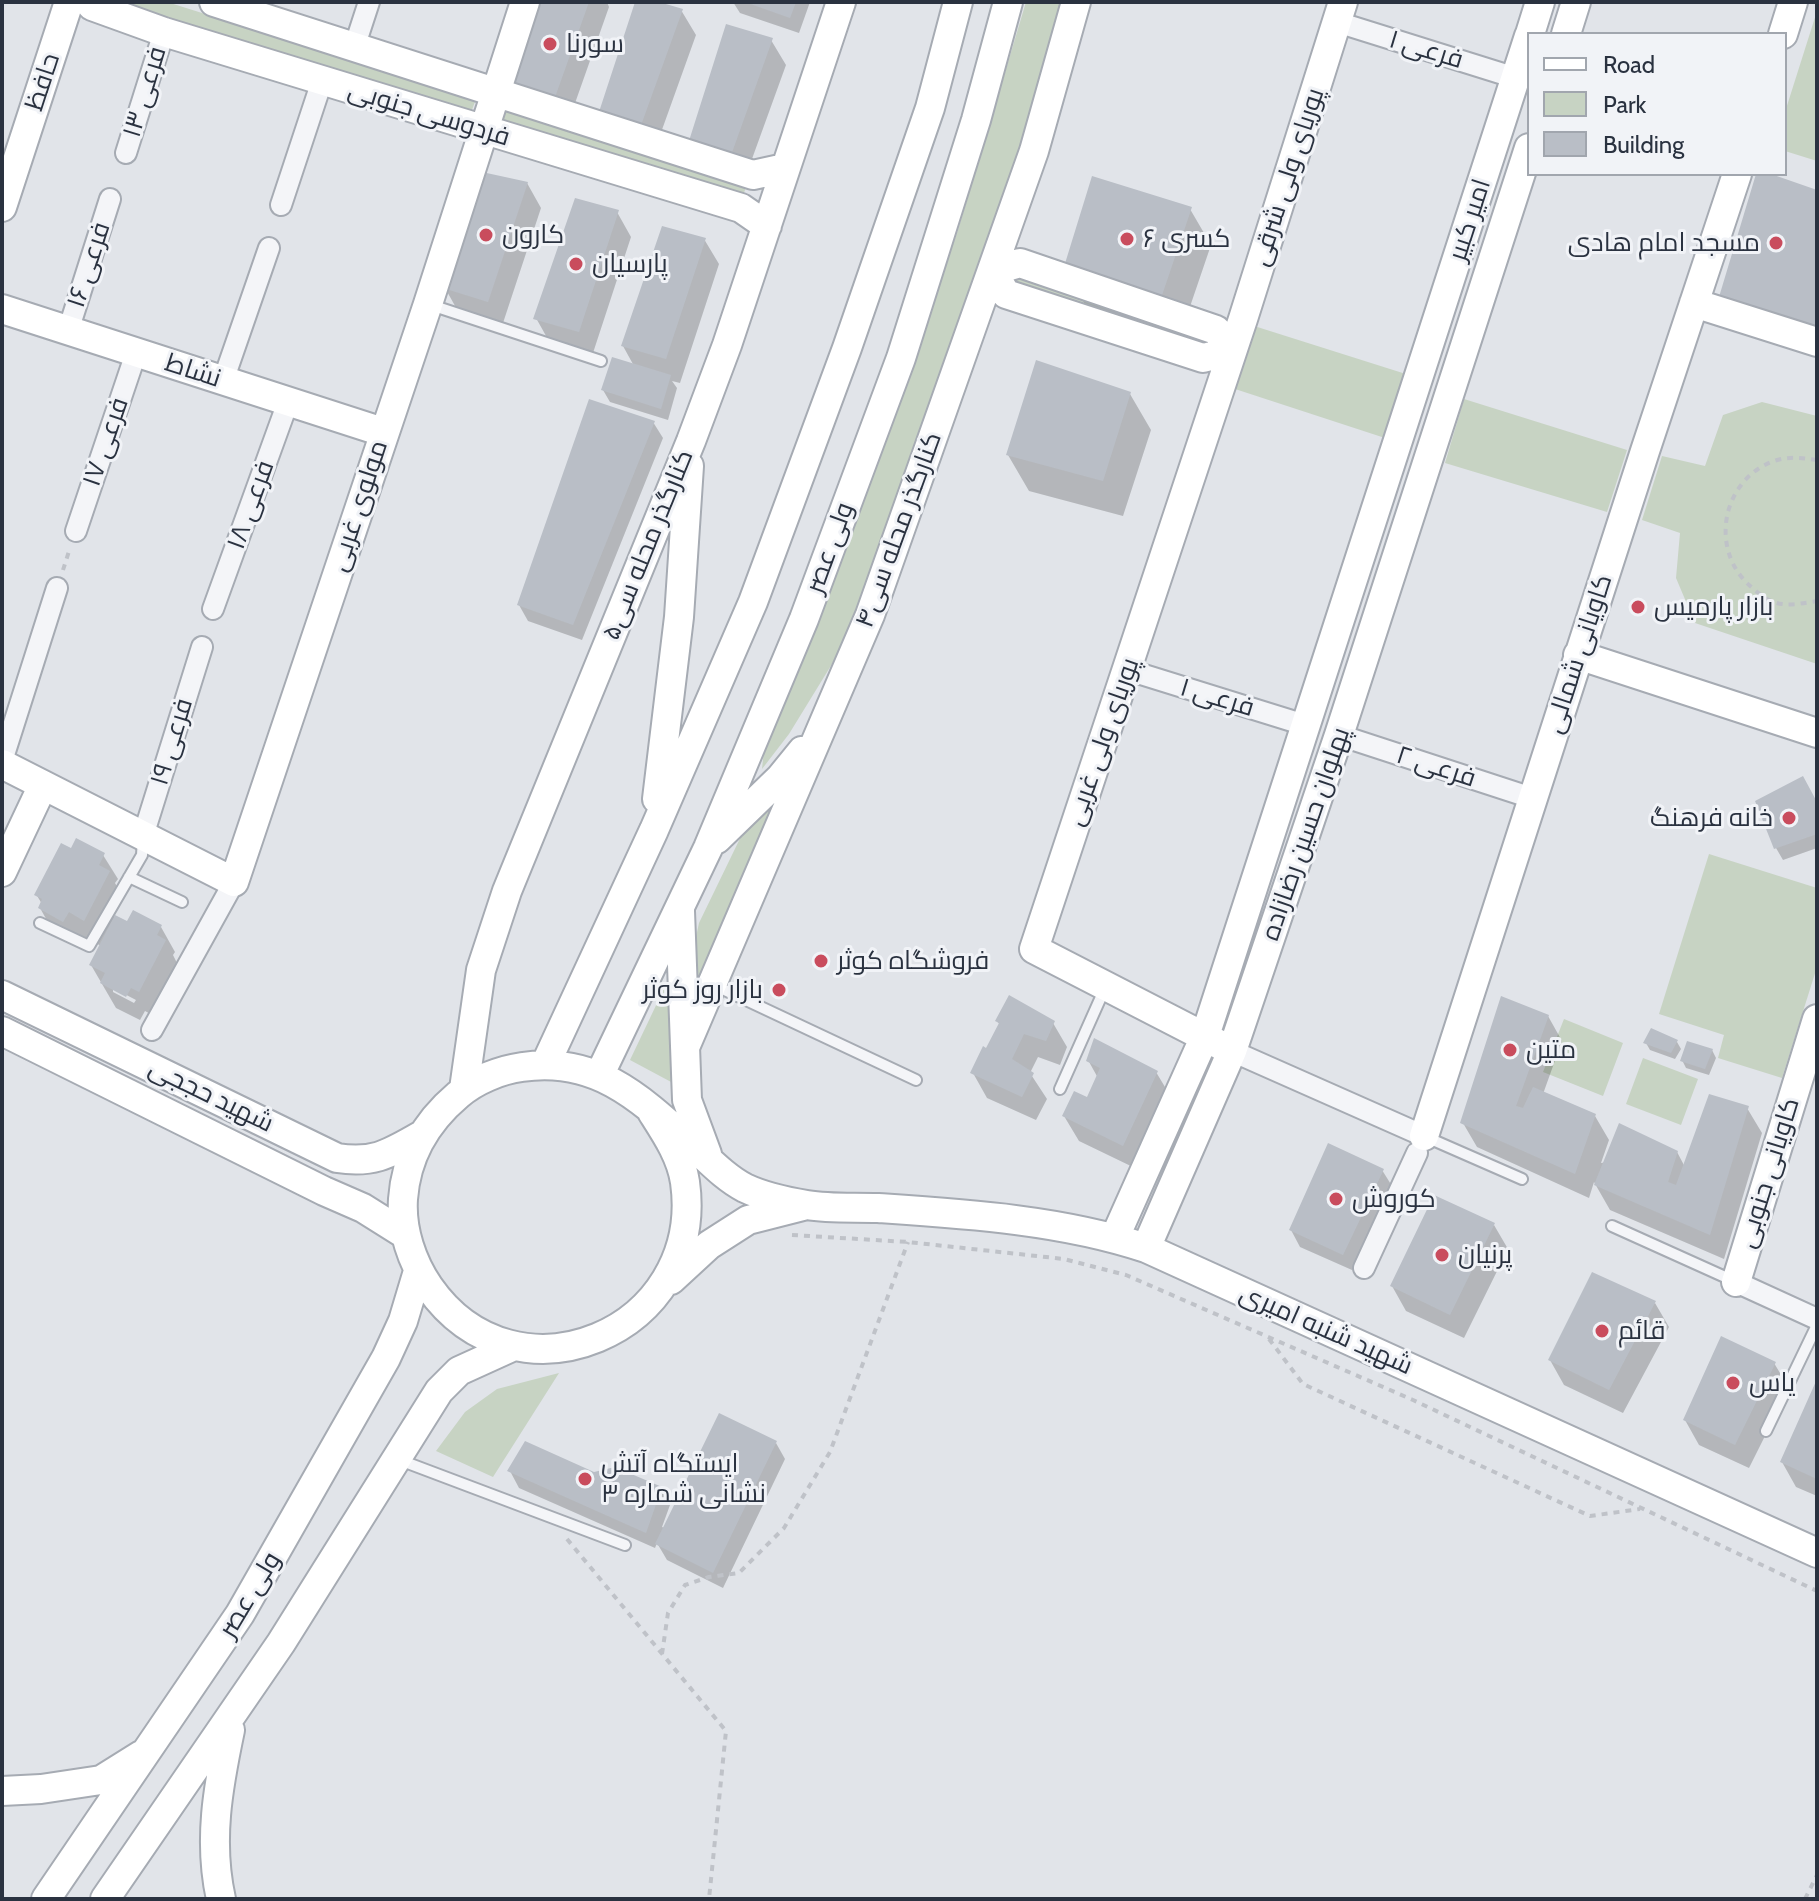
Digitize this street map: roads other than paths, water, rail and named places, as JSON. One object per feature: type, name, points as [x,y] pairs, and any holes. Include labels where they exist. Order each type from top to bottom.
[{"type":"street","name":"حافظ","points":[[2,207],[9,161],[69,2]]},
{"type":"street","name":"فردوسی جنوبی","points":[[89,2],[92,6],[164,32],[741,208],[767,226]]},
{"type":"street","points":[[354,48],[369,2]]},
{"type":"street","name":"مولوی غربی","points":[[234,882],[428,304],[525,2]]},
{"type":"street","name":"کنارگذر محله سی۵","points":[[464,1089],[481,970],[507,891],[691,441],[767,226],[841,2]]},
{"type":"street","name":"ولی عصر","points":[[546,1063],[654,830],[753,602],[836,378],[930,108],[958,2]]},
{"type":"street","name":"ولی عصر","points":[[600,1074],[708,848],[804,619],[901,358],[976,120],[1008,2]]},
{"type":"street","name":"کنارگذر محله سی۴","points":[[686,1045],[870,615],[1034,151],[1076,2]]},
{"type":"street","name":"امیر کبیر","points":[[1530,32],[1540,2]]},
{"type":"street","points":[[1567,32],[1576,2]]},
{"type":"street","points":[[1784,32],[1793,2]]},
{"type":"street","name":"فردوسی جنوبی","points":[[218,3],[753,175],[785,168]]},
{"type":"street","name":"فرعی ۱","points":[[1340,12],[1522,80]]},
{"type":"street","name":"پوریای ولی شرقی","points":[[1232,351],[1340,12]]},
{"type":"street","name":"فرعی ۱۳","points":[[126,153],[164,32]]},
{"type":"street","name":"امیر کبیر","points":[[1412,404],[1426,355],[1522,80],[1527,48]]},
{"type":"street","points":[[281,205],[322,81]]},
{"type":"street","name":"امیر کبیر","points":[[1444,412],[1527,154]]},
{"type":"street","points":[[741,208],[758,202],[763,188],[753,175]]},
{"type":"street","name":"کاویانی شمالی","points":[[1421,1144],[1736,176]]},
{"type":"street","name":"فرعی ۱۶","points":[[68,331],[110,199]]},
{"type":"street","points":[[223,381],[269,248]]},
{"type":"street","points":[[992,271],[1020,263],[1216,330],[1232,351]]},
{"type":"street","points":[[1694,303],[1817,342]]},
{"type":"street","name":"نشاط","points":[[2,309],[383,432]]},
{"type":"street","name":"پوریای ولی غربی","points":[[1232,351],[1034,949],[1232,1051]]},
{"type":"street","name":"فرعی ۱۷","points":[[76,531],[136,353]]},
{"type":"street","points":[[1426,355],[1459,365]]},
{"type":"street","name":"فرعی ۱۸","points":[[213,609],[288,402]]},
{"type":"street","name":"پهلوان حسین رضازاده","points":[[1115,1237],[1205,1036],[1412,404]]},
{"type":"street","name":"پهلوان حسین رضازاده","points":[[1146,1248],[1232,1051],[1444,412]]},
{"type":"street","points":[[654,830],[679,617],[691,441]]},
{"type":"street","points":[[1392,463],[1425,473]]},
{"type":"street","points":[[57,588],[2,763],[234,882],[152,1030]]},
{"type":"street","name":"فرعی ۱۹","points":[[143,836],[202,647]]},
{"type":"street","points":[[1578,655],[1817,733]]},
{"type":"street","name":"فرعی ۱","points":[[1128,670],[1305,725]]},
{"type":"street","points":[[1305,725],[1339,735]]},
{"type":"street","points":[[708,848],[780,778],[822,726]]},
{"type":"street","name":"فرعی ۲","points":[[1339,735],[1532,798]]},
{"type":"street","points":[[2,872],[43,785]]},
{"type":"street","points":[[679,906],[687,1100],[696,1129],[713,1165]]},
{"type":"street","name":"شهید حججی","points":[[2,995],[337,1158],[358,1161],[383,1157],[422,1135]]},
{"type":"street","name":"کاویانی جنوبی","points":[[1736,1282],[1810,1066],[1817,1019]]},
{"type":"street","name":"شهید حججی","points":[[2,1031],[363,1208],[406,1235]]},
{"type":"street","points":[[1232,1051],[1421,1144],[1364,1268]]},
{"type":"street","points":[[546,1063],[600,1074],[628,1090],[713,1165],[747,1189],[807,1205],[748,1220],[709,1245],[633,1319],[596,1340],[556,1349],[514,1346],[475,1331],[442,1305],[418,1271],[406,1235],[403,1201],[409,1167],[422,1135],[441,1109],[464,1089],[503,1070],[546,1063]]},
{"type":"street","points":[[652,1112],[673,1144],[685,1180],[687,1218],[679,1255],[662,1289]]},
{"type":"street","name":"شهید شنبه امیری","points":[[807,1205],[881,1208],[1029,1222],[1115,1237],[1146,1248],[1817,1553]]},
{"type":"street","name":"ولی عصر","points":[[46,1899],[240,1614],[386,1358],[403,1321],[418,1271]]},
{"type":"street","points":[[1736,1282],[1817,1322]]},
{"type":"street","name":"ولی عصر","points":[[105,1899],[281,1643],[439,1391],[459,1371],[514,1346]]},
{"type":"street","points":[[221,1899],[213,1847],[217,1793],[233,1715]]},
{"type":"street","points":[[2,1791],[101,1780],[151,1748]]},
{"type":"lane","points":[[428,304],[601,361]]},
{"type":"lane","points":[[40,923],[89,946],[142,855],[143,836]]},
{"type":"lane","points":[[129,877],[182,902]]},
{"type":"lane","points":[[712,984],[916,1080]]},
{"type":"lane","points":[[1060,1089],[1106,986]]},
{"type":"lane","points":[[1421,1144],[1522,1179]]},
{"type":"lane","points":[[1612,1226],[1736,1282]]},
{"type":"lane","points":[[1766,1431],[1817,1322]]},
{"type":"lane","points":[[395,1458],[625,1545]]},
{"type":"place","name":"سورنا","points":[[550,44]]},
{"type":"place","name":"کارون","points":[[486,235]]},
{"type":"place","name":"کسری ۶","points":[[1127,239]]},
{"type":"place","name":"مسجد امام هادی","points":[[1776,243]]},
{"type":"place","name":"پارسیان","points":[[576,264]]},
{"type":"place","name":"بازار پارمیس","points":[[1638,607]]},
{"type":"place","name":"خانه فرهنگ","points":[[1789,818]]},
{"type":"place","name":"فروشگاه کوثر","points":[[821,961]]},
{"type":"place","name":"بازار روز کوثر","points":[[779,990]]},
{"type":"place","name":"متین","points":[[1510,1050]]},
{"type":"place","name":"کوروش","points":[[1336,1199]]},
{"type":"place","name":"پرنیان","points":[[1442,1255]]},
{"type":"place","name":"قائم","points":[[1602,1331]]},
{"type":"place","name":"یاس","points":[[1733,1383]]},
{"type":"place","name":"ایستگاه آتش نشانی شماره ۳","points":[[585,1479]]}]
